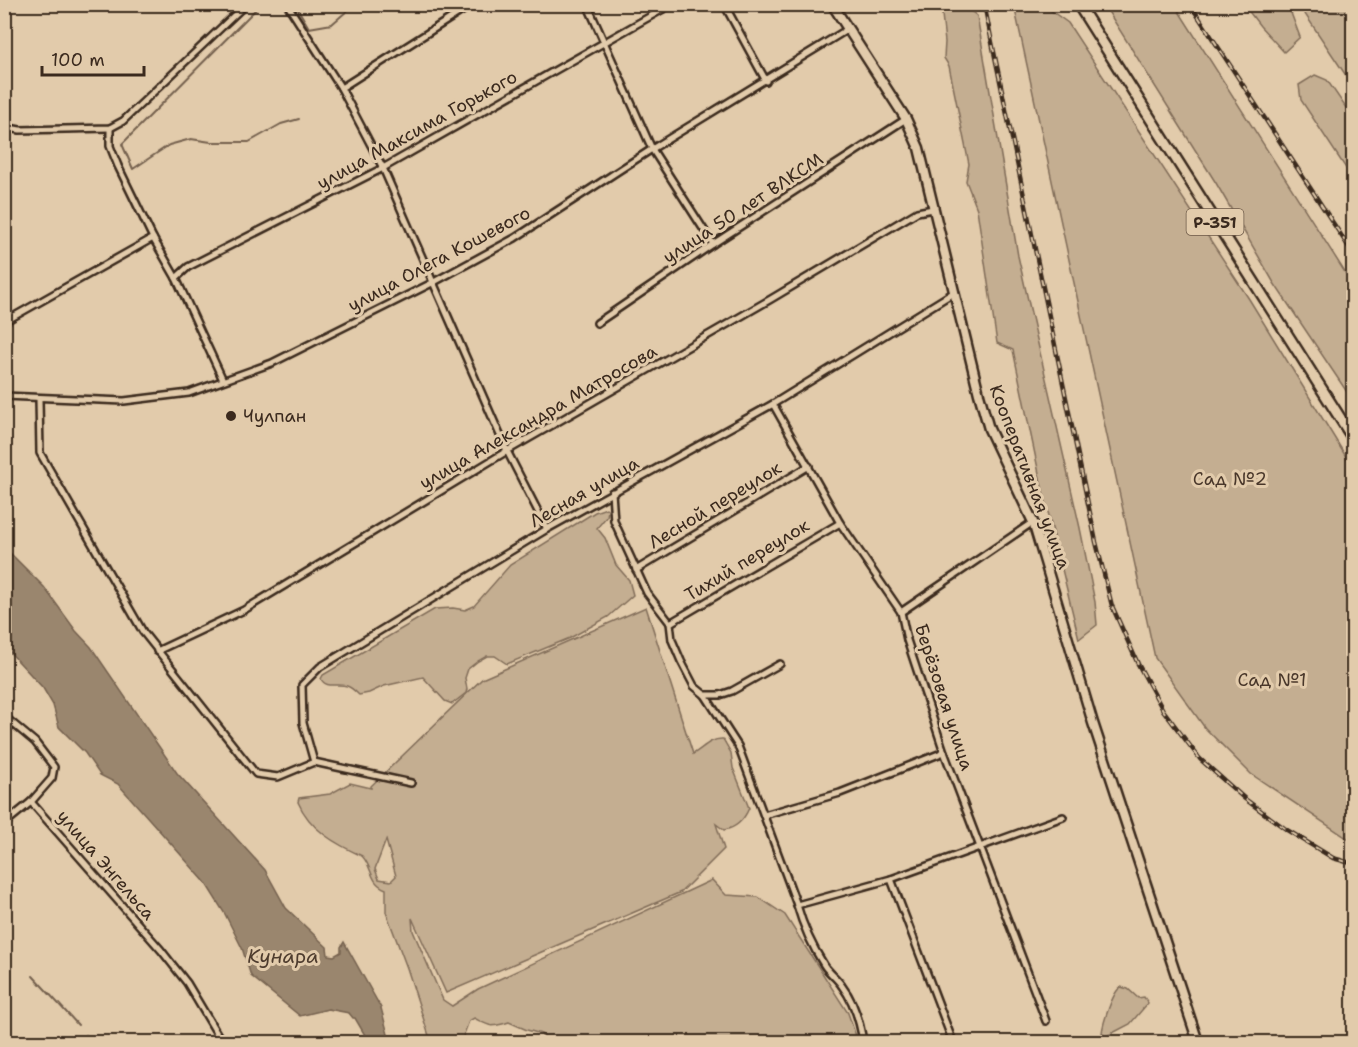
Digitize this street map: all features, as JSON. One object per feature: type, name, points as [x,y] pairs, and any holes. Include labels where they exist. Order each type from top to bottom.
[{"type":"main road","name":"Кооперативная улица","points":[[832,4],[906,118],[919,148],[979,394],[990,429],[1033,522],[1093,723],[1198,1042]]},
{"type":"main road","name":"Р-351","points":[[1078,4],[1353,440]]},
{"type":"street","points":[[4,126],[20,130],[110,128],[123,120],[246,4]]},
{"type":"street","points":[[287,4],[341,88],[383,168],[507,451],[547,529]]},
{"type":"street","points":[[341,88],[473,4]]},
{"type":"street","points":[[587,4],[652,149],[713,244]]},
{"type":"street","name":"улица Максима Горького","points":[[176,278],[188,267],[383,168],[672,4]]},
{"type":"street","points":[[724,4],[766,81]]},
{"type":"street","name":"улица Олега Кошевого","points":[[4,396],[124,401],[189,393],[272,363],[434,282],[515,238],[652,149],[848,29]]},
{"type":"street","name":"улица 50 лет ВЛКСМ","points":[[597,323],[906,118]]},
{"type":"street","points":[[110,128],[110,146],[117,166],[176,278],[223,380]]},
{"type":"street","name":"улица Александра Матросова","points":[[157,651],[244,610],[507,451],[917,212],[933,209]]},
{"type":"street","points":[[4,322],[153,238]]},
{"type":"street","name":"Лесная улица","points":[[314,762],[303,723],[302,685],[320,667],[547,529],[773,404],[954,293]]},
{"type":"street","points":[[39,399],[40,453],[143,632],[256,774],[278,777],[314,762],[411,783]]},
{"type":"street","name":"Берёзовая улица","points":[[773,404],[840,523],[901,612],[907,640],[944,752],[1046,1021]]},
{"type":"street","name":"Лесной переулок","points":[[636,570],[809,466]]},
{"type":"street","points":[[612,492],[614,521],[636,570],[647,593],[670,623],[672,640],[693,686],[705,695],[738,746],[804,928],[824,965],[850,999],[859,1018],[863,1042]]},
{"type":"street","points":[[901,612],[1033,522]]},
{"type":"street","name":"Тихий переулок","points":[[670,623],[840,523]]},
{"type":"street","points":[[705,695],[720,695],[732,691],[780,664]]},
{"type":"street","points":[[4,716],[35,742],[54,766],[52,778],[31,802],[4,824]]},
{"type":"street","points":[[764,816],[840,793],[944,752]]},
{"type":"street","name":"улица Энгельса","points":[[31,802],[174,966],[187,983],[222,1042]]},
{"type":"street","points":[[797,905],[891,879],[1063,816]]},
{"type":"street","points":[[891,879],[953,1042]]},
{"type":"green space","points":[[941,5],[966,5],[977,16],[1018,256],[1095,602],[1097,625],[1079,639],[1041,483],[1013,350],[997,343],[977,209],[966,181],[969,164],[949,66],[944,58],[945,42]]},
{"type":"green space","name":"Сад №2","points":[[1014,5],[1043,5],[1068,23],[1249,299],[1353,468],[1353,842],[1251,774],[1205,728],[1155,658]]},
{"type":"green space","points":[[1104,5],[1175,5],[1353,285],[1353,401],[1274,283],[1216,183]]},
{"type":"green space","points":[[1244,5],[1288,5],[1300,37],[1284,52]]},
{"type":"green space","points":[[1299,5],[1353,5],[1353,87],[1351,83]]},
{"type":"green space","points":[[1315,75],[1327,80],[1353,118],[1353,179],[1301,100],[1299,85]]},
{"type":"green space","points":[[606,508],[607,516],[597,528],[605,538],[616,565],[629,580],[633,595],[608,617],[570,638],[507,664],[495,656],[487,656],[478,661],[468,669],[465,678],[466,693],[452,704],[445,701],[423,677],[384,686],[359,695],[349,687],[329,685],[321,679],[323,675],[435,609],[465,610],[474,606],[510,565],[595,512]]},
{"type":"green space","points":[[646,607],[693,754],[711,742],[723,739],[731,753],[733,768],[749,808],[742,820],[732,827],[724,830],[716,824],[724,849],[681,892],[446,993],[412,918],[413,931],[443,1000],[452,1006],[478,989],[712,880],[726,895],[758,897],[785,915],[848,1013],[858,1042],[652,1042],[644,1037],[634,1042],[546,1042],[541,1034],[509,1022],[491,1026],[474,1018],[469,1021],[461,1042],[431,1042],[386,912],[386,889],[374,879],[362,856],[325,835],[309,821],[298,802],[299,798],[330,794],[350,783],[371,788],[482,679]],"holes":[[[386,840],[396,876],[391,881],[379,879],[375,869]]]},
{"type":"green space","points":[[1121,987],[1128,989],[1138,998],[1144,997],[1148,1003],[1130,1024],[1105,1037],[1102,1033],[1106,1015],[1115,994]]},
{"type":"water","name":"Кунара","points":[[4,547],[44,587],[76,631],[91,647],[177,773],[265,870],[286,908],[327,947],[328,955],[334,956],[341,952],[344,942],[381,1008],[390,1042],[369,1042],[355,1018],[349,1013],[328,1009],[300,1016],[251,976],[242,948],[205,882],[118,784],[100,775],[85,753],[59,727],[53,705],[43,688],[5,647]]},
{"type":"waterway","points":[[261,4],[122,144],[133,169],[169,145],[191,139],[211,142],[249,142],[281,124],[299,119]]},
{"type":"waterway","points":[[295,4],[309,28],[332,24],[355,4]]},
{"type":"waterway","points":[[33,976],[78,1025]]},
{"type":"waterway","points":[[86,1035],[92,1042]]},
{"type":"waterway","points":[[200,1042],[209,1036]]},
{"type":"railway","points":[[984,4],[1096,542],[1112,606],[1138,664],[1163,710],[1200,759],[1245,799],[1287,830],[1333,858],[1354,864]]},
{"type":"railway","points":[[1190,4],[1354,255]]},
{"type":"place","name":"Чулпан","points":[[231,416]]},
{"type":"park label","name":"Сад №1","points":[[1272,680]]}]
